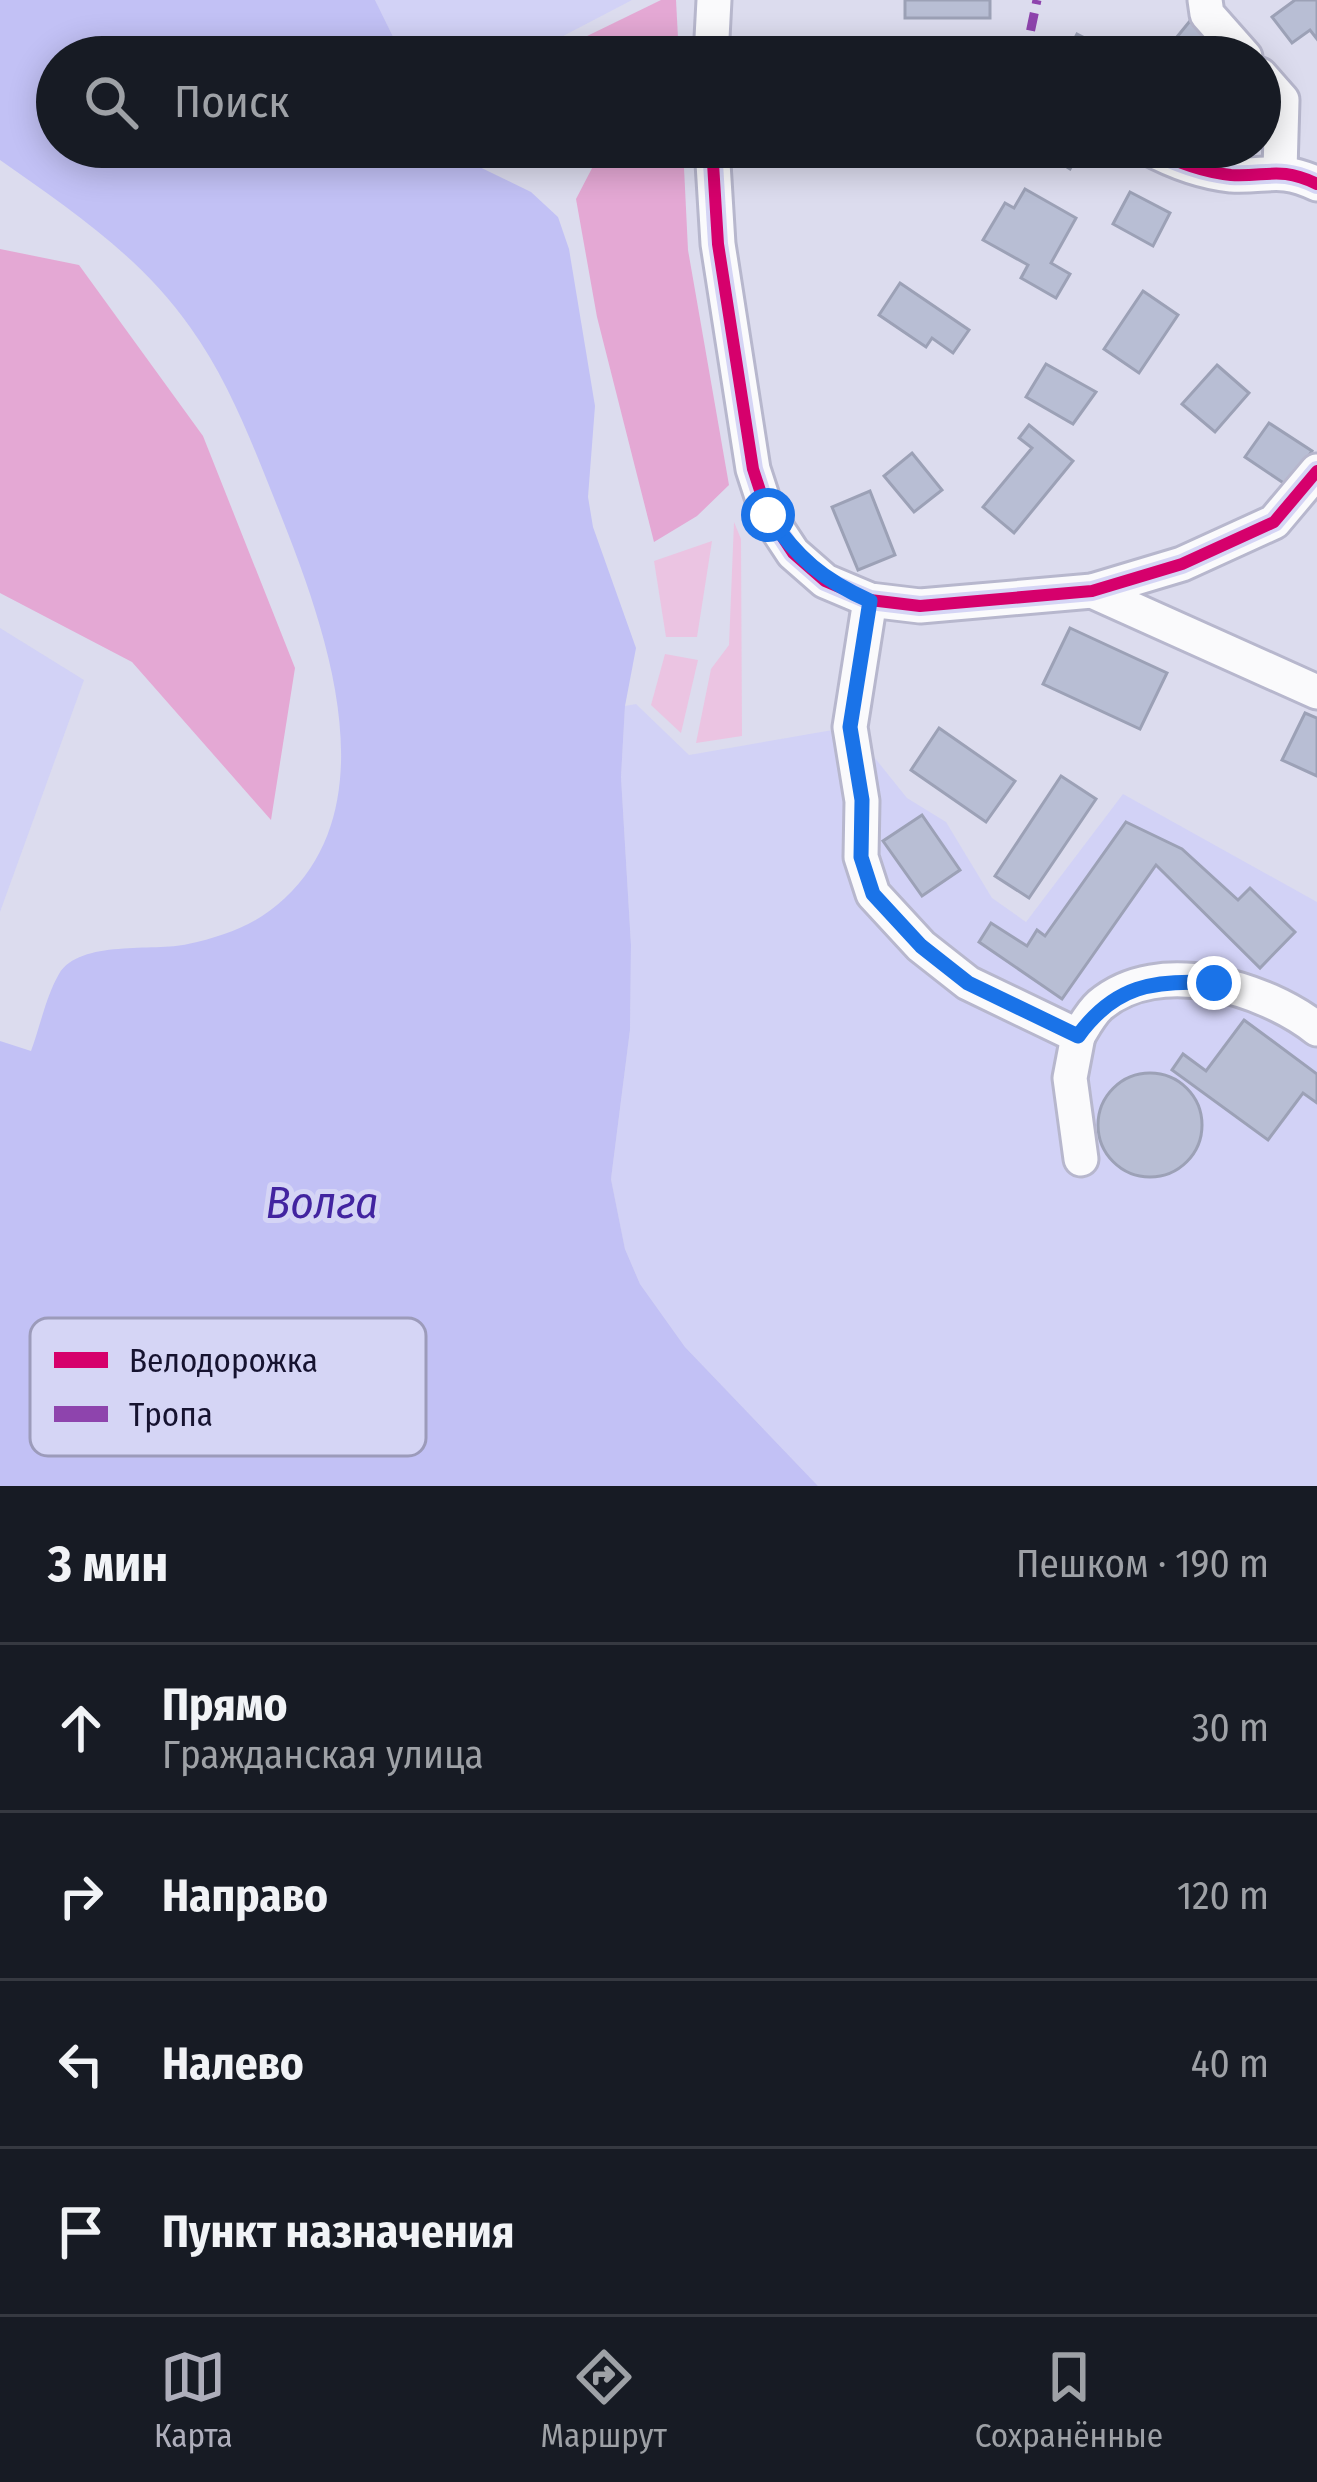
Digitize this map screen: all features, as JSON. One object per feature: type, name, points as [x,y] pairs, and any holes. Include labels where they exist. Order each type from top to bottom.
[{"type":"street","points":[[712,36],[714,0]]},
{"type":"street","points":[[1204,0],[1207,14],[1226,36]]},
{"type":"street","points":[[1281,99],[1281,135]]},
{"type":"street","points":[[713,168],[718,244],[753,469],[768,515],[794,553],[825,581],[870,601],[920,606],[1092,591],[1182,564],[1274,522],[1317,471]]},
{"type":"street","points":[[1198,168],[1230,175],[1280,170],[1317,184]]},
{"type":"street","points":[[1092,591],[1317,692]]},
{"type":"street","points":[[870,601],[850,727],[862,800],[861,857],[873,894],[921,946],[968,983],[1078,1036]]},
{"type":"street","points":[[1081,1159],[1070,1096],[1078,1036],[1100,1005],[1126,992],[1184,981],[1273,998],[1317,1029]]},
{"type":"shaded area","points":[[375,0],[632,0],[563,36],[393,36]]},
{"type":"shaded area","points":[[661,0],[676,0],[678,36],[587,36]]},
{"type":"shaded area","points":[[592,168],[684,168],[688,250],[729,485],[697,516],[654,542],[597,317],[576,199]]},
{"type":"shaded area","points":[[0,249],[79,265],[203,436],[295,668],[271,820],[132,662],[0,593]]},
{"type":"shaded area","points":[[734,522],[741,539],[742,736],[696,743],[711,669],[729,645]]},
{"type":"shaded area","points":[[712,541],[697,637],[666,637],[654,561]]},
{"type":"shaded area","points":[[0,628],[84,680],[0,912]]},
{"type":"shaded area","points":[[665,654],[698,660],[681,733],[651,705]]},
{"type":"shaded area","points":[[636,704],[689,755],[850,727],[907,798],[946,822],[992,898],[1026,922],[1123,794],[1317,902],[1317,1486],[818,1486],[685,1347],[640,1284],[625,1249],[611,1179],[630,1030],[631,945],[621,777],[625,706]]},
{"type":"water","name":"Волга","points":[[0,0],[375,0],[393,36],[36,36],[36,168],[482,168],[531,192],[558,217],[569,249],[595,406],[588,497],[593,527],[636,648],[625,706],[621,777],[631,945],[630,1030],[611,1179],[625,1249],[640,1284],[685,1347],[818,1486],[0,1486],[0,1041],[31,1051],[59,974],[83,956],[202,941],[240,928],[275,907],[317,857],[335,809],[341,757],[337,703],[310,595],[256,453],[216,368],[171,302],[127,256],[0,160]]},
{"type":"building","points":[[905,0],[990,0],[990,18],[905,18]]},
{"type":"building","points":[[1295,0],[1317,0],[1317,39],[1310,30],[1292,43],[1272,17]]},
{"type":"building","points":[[1190,21],[1208,36],[1178,36]]},
{"type":"building","points":[[1025,189],[1076,218],[1051,263],[1070,274],[1056,298],[1021,278],[1028,265],[983,240],[1005,203],[1014,208]]},
{"type":"building","points":[[1130,192],[1170,213],[1153,246],[1113,224]]},
{"type":"building","points":[[900,283],[969,330],[953,353],[932,338],[926,347],[879,315]]},
{"type":"building","points":[[1143,291],[1178,315],[1139,373],[1104,349]]},
{"type":"building","points":[[1046,364],[1096,392],[1073,424],[1026,397]]},
{"type":"building","points":[[1217,365],[1249,393],[1215,432],[1182,404]]},
{"type":"building","points":[[1269,423],[1312,451],[1288,486],[1245,457]]},
{"type":"building","points":[[1029,425],[1073,461],[1014,533],[983,507],[1032,448],[1019,438]]},
{"type":"building","points":[[912,453],[942,490],[914,512],[884,476]]},
{"type":"building","points":[[870,491],[895,555],[858,570],[832,507]]},
{"type":"building","points":[[1070,628],[1167,673],[1140,729],[1043,684]]},
{"type":"building","points":[[1305,713],[1317,718],[1317,776],[1282,760]]},
{"type":"building","points":[[939,728],[1015,781],[986,822],[911,770]]},
{"type":"building","points":[[1061,776],[1096,799],[1029,898],[995,876]]},
{"type":"building","points":[[922,815],[960,870],[922,896],[883,841]]},
{"type":"building","points":[[1126,822],[1182,849],[1238,900],[1250,888],[1295,932],[1260,968],[1156,865],[1062,999],[979,942],[991,923],[1027,946],[1037,930],[1045,936]]},
{"type":"building","points":[[1244,1020],[1317,1074],[1317,1103],[1303,1093],[1268,1140],[1172,1070],[1183,1054],[1206,1071]]},
{"type":"building","points":[[1150,1073],[1170,1077],[1187,1088],[1198,1105],[1202,1125],[1198,1145],[1187,1162],[1170,1173],[1150,1177],[1130,1173],[1113,1162],[1102,1145],[1098,1125],[1102,1105],[1113,1088],[1130,1077]]},
{"type":"marked path","points":[[1029,36],[1037,0]]},
{"type":"cycle path","points":[[713,168],[718,244],[753,469],[768,515],[793,553],[825,581],[870,600],[920,606],[1092,591],[1182,564],[1274,522],[1317,471]]},
{"type":"cycle path","points":[[1199,168],[1231,175],[1283,174],[1317,184]]},
{"type":"route","points":[[768,515],[794,553],[825,581],[870,601],[850,727],[862,800],[861,857],[873,894],[921,946],[968,983],[1078,1036],[1100,1005],[1126,992],[1184,981],[1214,983]]}]
